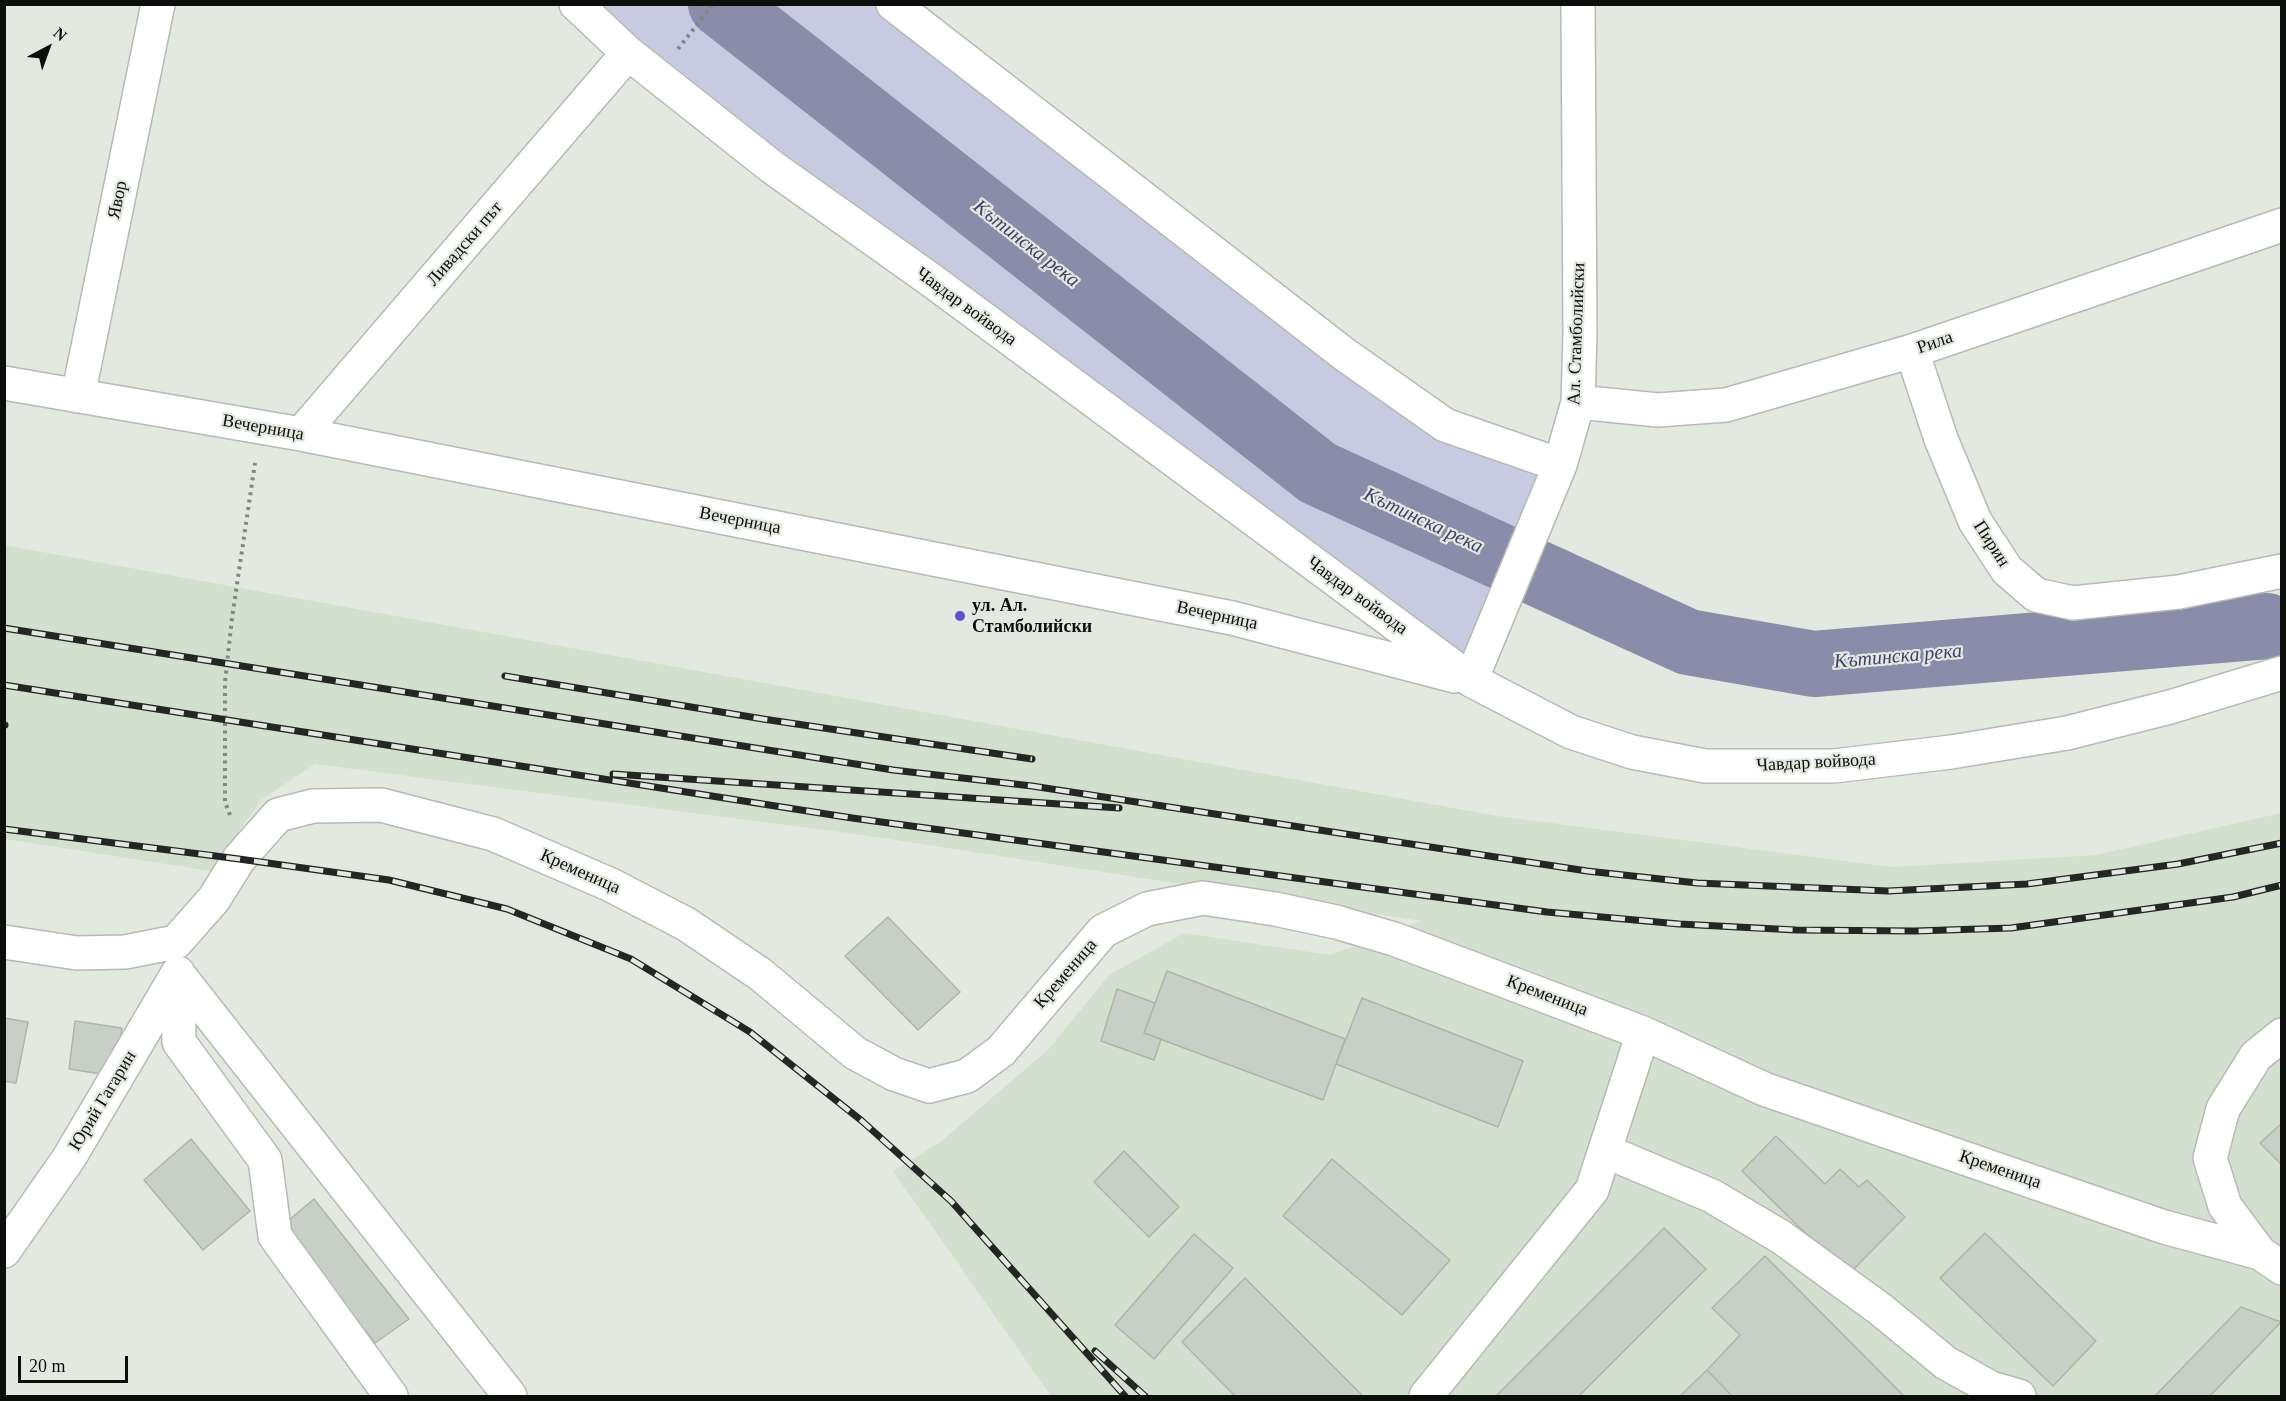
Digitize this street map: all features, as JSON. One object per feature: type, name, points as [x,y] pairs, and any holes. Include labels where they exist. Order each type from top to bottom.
[{"type":"street","name":"Явор","points":[[78,396],[158,4]]},
{"type":"street","name":"Чавдар войвода","points":[[576,4],[628,53],[772,167],[940,287],[1471,680],[1571,732],[1632,752],[1705,766],[1822,766],[1951,752],[2067,732],[2170,707],[2282,673]]},
{"type":"street","points":[[893,4],[1344,354],[1445,425],[1560,465]]},
{"type":"street","name":"Ал. Стамболийски","points":[[1471,680],[1536,528],[1560,465],[1578,402],[1580,334],[1578,4]]},
{"type":"street","name":"Ливадски път","points":[[301,434],[628,53]]},
{"type":"street","name":"Рила","points":[[1578,402],[1658,410],[1726,405],[1912,351],[2282,225]]},
{"type":"street","name":"Пирин","points":[[1912,351],[1941,439],[1975,521],[2007,570],[2036,595],[2073,603],[2179,592],[2282,572]]},
{"type":"street","name":"Вечерница","points":[[4,383],[301,434],[1232,618],[1471,680]]},
{"type":"street","name":"Кременица","points":[[177,958],[245,852],[278,815],[314,806],[381,805],[493,834],[611,885],[686,924],[760,974],[855,1053],[894,1074],[929,1086],[967,1076],[1001,1051],[1103,931],[1147,909],[1203,898],[1275,909],[1336,922],[1394,939],[1643,1033],[1764,1089],[2164,1227],[2271,1260]]},
{"type":"street","points":[[4,942],[77,953],[125,952],[177,958],[510,1396]]},
{"type":"street","points":[[177,958],[179,1042],[265,1160],[275,1236],[392,1396]]},
{"type":"street","name":"Юрий Гагарин","points":[[4,1251],[69,1158],[177,958]]},
{"type":"street","points":[[1426,1396],[1592,1190],[1643,1033]]},
{"type":"street","points":[[2271,1260],[2225,1206],[2210,1158],[2223,1109],[2282,1035]]},
{"type":"street","points":[[1605,1151],[1712,1196],[1781,1237],[1880,1309],[1946,1363],[1991,1388],[2019,1396]]},
{"type":"path","points":[[690,33],[713,4]]},
{"type":"path","points":[[245,852],[225,802],[225,682],[232,618],[260,428]]},
{"type":"shaded area","points":[[576,5],[893,5],[1445,425],[1560,465],[1471,680]]},
{"type":"shaded area","points":[[4,545],[1497,816],[1891,867],[2096,855],[2281,813],[2281,1396],[1051,1396],[893,1171],[939,1143],[1048,1050],[1109,975],[1184,933],[1330,955],[1421,921],[863,835],[315,764],[261,800],[211,871],[5,839]]},
{"type":"building","points":[[888,917],[960,992],[918,1030],[845,956]]},
{"type":"building","points":[[1167,971],[1345,1039],[1323,1100],[1144,1033]]},
{"type":"building","points":[[1117,989],[1155,1003],[1144,1033],[1161,1039],[1154,1060],[1101,1041]]},
{"type":"building","points":[[1362,998],[1523,1061],[1498,1127],[1336,1064]]},
{"type":"building","points":[[4,1018],[28,1022],[16,1083],[4,1081]]},
{"type":"building","points":[[75,1021],[122,1028],[114,1076],[69,1069]]},
{"type":"building","points":[[2282,1123],[2282,1165],[2260,1143]]},
{"type":"building","points":[[1776,1136],[1825,1184],[1840,1169],[1859,1187],[1867,1180],[1905,1217],[1848,1275],[1742,1171]]},
{"type":"building","points":[[191,1139],[250,1211],[203,1250],[144,1180]]},
{"type":"building","points":[[1124,1151],[1179,1207],[1149,1237],[1094,1182]]},
{"type":"building","points":[[1332,1159],[1450,1260],[1402,1315],[1283,1216]]},
{"type":"building","points":[[314,1199],[409,1319],[375,1343],[282,1226]]},
{"type":"building","points":[[1664,1228],[1706,1269],[1579,1396],[1496,1396]]},
{"type":"building","points":[[1985,1233],[2096,1341],[2053,1386],[1940,1278]]},
{"type":"building","points":[[1194,1234],[1233,1268],[1154,1359],[1115,1325]]},
{"type":"building","points":[[1765,1256],[1904,1396],[1732,1396],[1707,1370],[1740,1335],[1712,1308]]},
{"type":"building","points":[[1245,1278],[1363,1396],[1235,1396],[1182,1342]]},
{"type":"building","points":[[2241,1307],[2281,1322],[2210,1396],[2155,1396]]},
{"type":"building","points":[[1707,1370],[1732,1396],[1680,1396]]},
{"type":"waterway","name":"Кътинска река","points":[[721,4],[1318,473],[1688,642],[1814,664],[2267,626]]},
{"type":"railway","points":[[4,628],[893,770],[1032,786],[1587,871],[1697,883],[1888,891],[2027,884],[2178,864],[2282,843]]},
{"type":"railway","points":[[505,676],[763,719],[1032,759]]},
{"type":"railway","points":[[4,685],[852,818],[1547,912],[1679,924],[1796,930],[1915,931],[2011,928],[2233,897],[2282,885]]},
{"type":"railway","points":[[613,774],[1119,808]]},
{"type":"railway","points":[[4,829],[389,880],[507,909],[631,959],[750,1032],[862,1121],[951,1201],[1125,1396]]},
{"type":"railway","points":[[1095,1351],[1145,1396]]},
{"type":"place","name":"ул. Ал. Стамболийски","points":[[960,616]]}]
